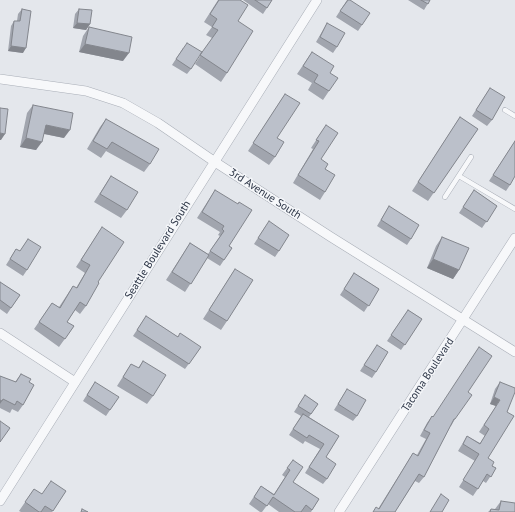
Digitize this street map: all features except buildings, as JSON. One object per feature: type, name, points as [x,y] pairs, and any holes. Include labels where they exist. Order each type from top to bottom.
[{"type":"street","name":"Seattle Boulevard South","points":[[0,501],[317,0]]},
{"type":"street","name":"3rd Avenue South","points":[[0,79],[86,91],[123,103],[158,123],[215,162],[515,352]]},
{"type":"street","name":"Tacoma Boulevard","points":[[339,512],[515,238]]},
{"type":"street","points":[[0,333],[75,382]]},
{"type":"lane","points":[[506,110],[515,116]]},
{"type":"lane","points":[[445,197],[471,158]]},
{"type":"lane","points":[[459,176],[515,209]]}]
